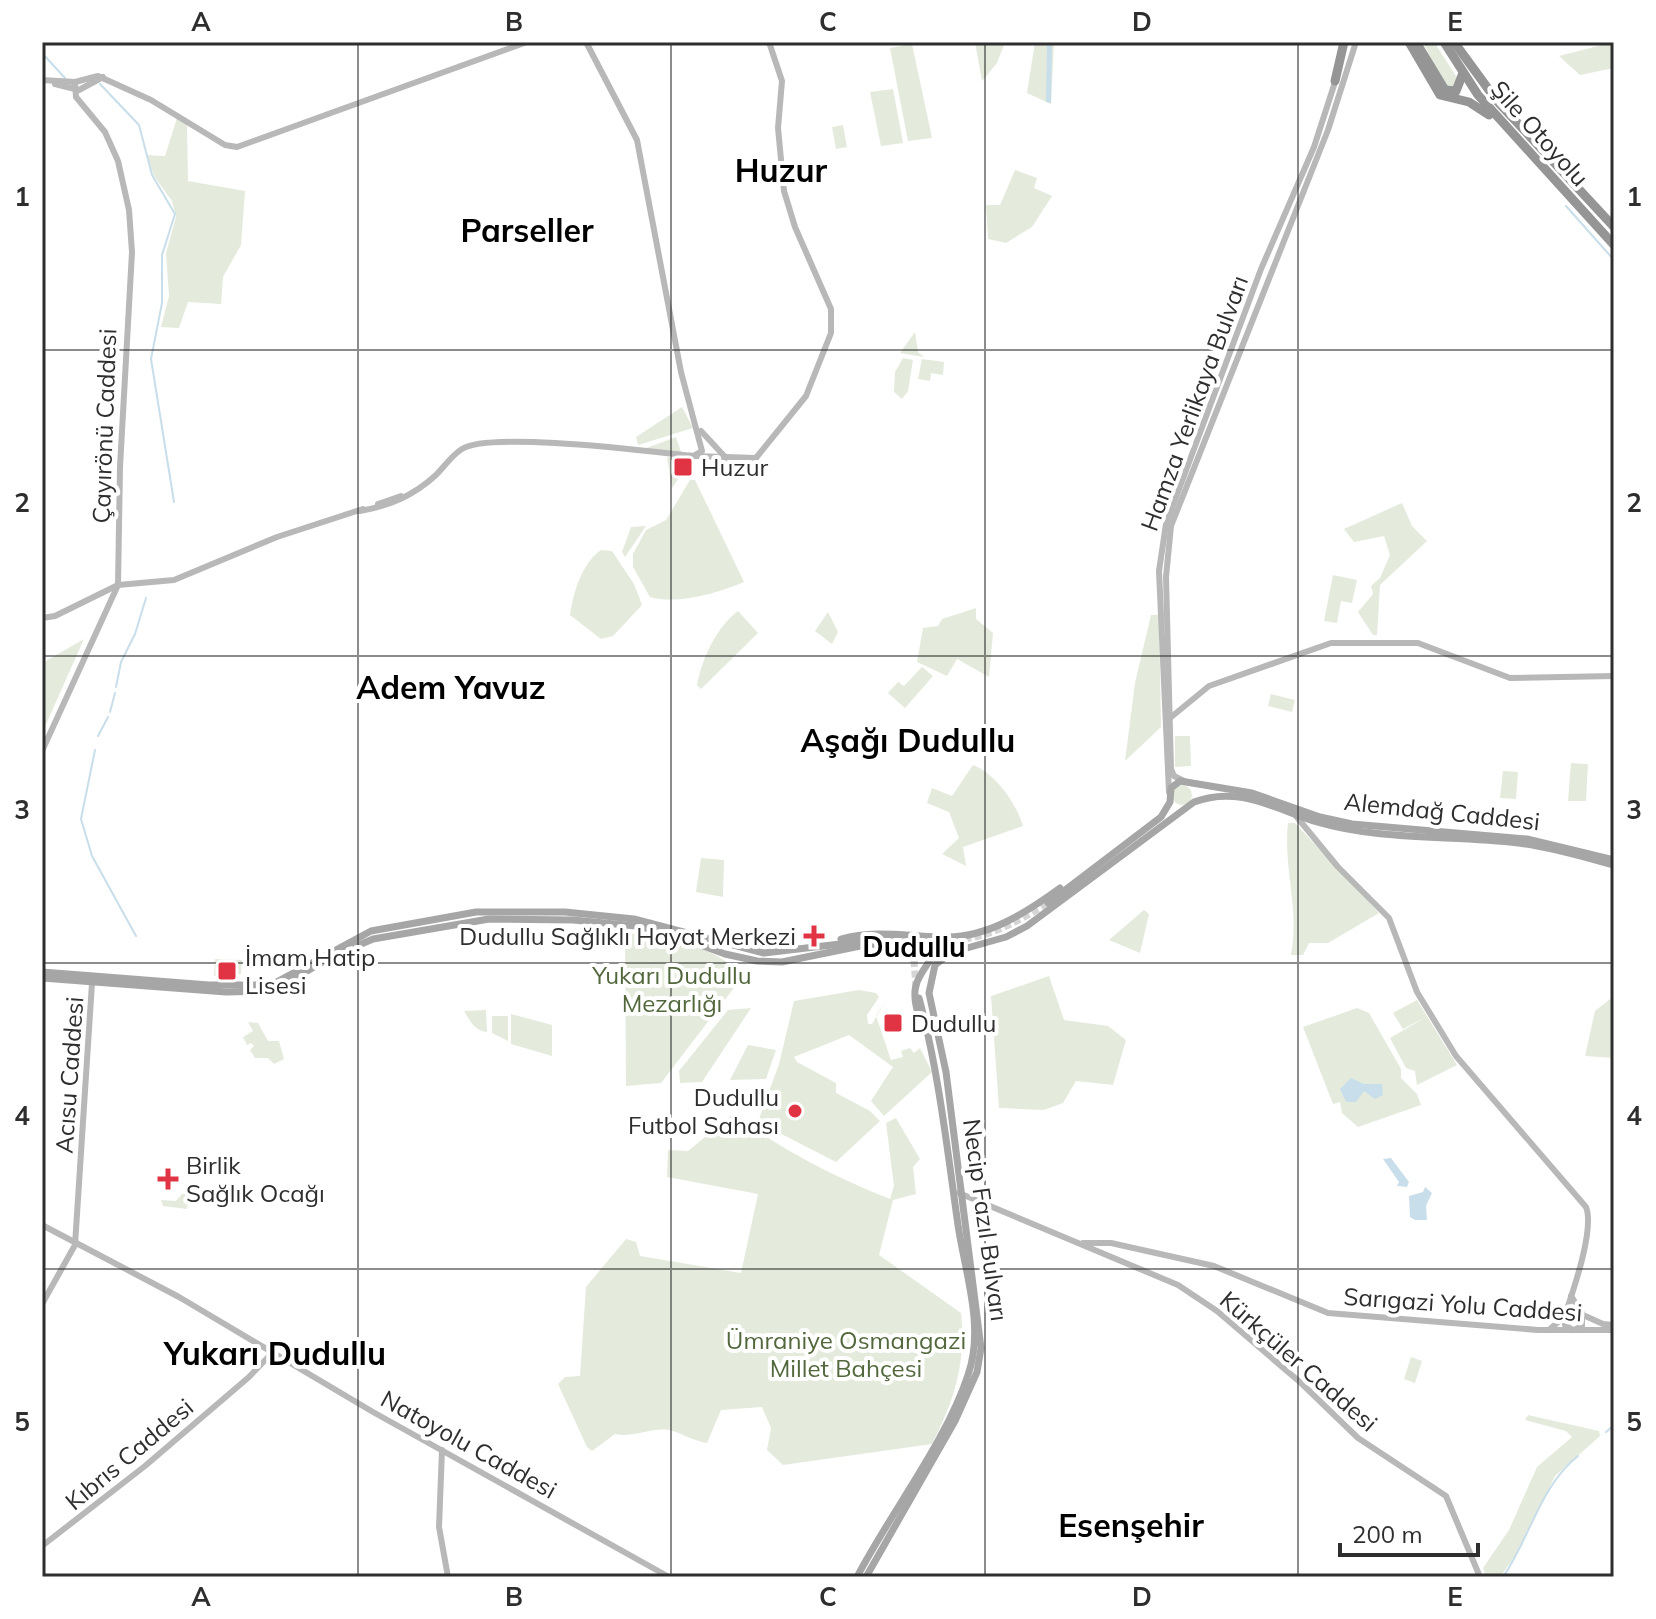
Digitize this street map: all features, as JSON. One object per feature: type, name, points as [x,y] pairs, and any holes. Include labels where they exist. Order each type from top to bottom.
[{"type":"highway","points":[[1335,81],[1347,42]]},
{"type":"highway","points":[[1409,42],[1440,95],[1469,102],[1520,143]]},
{"type":"highway","points":[[1416,42],[1445,90],[1451,92],[1460,87],[1463,73]]},
{"type":"highway","name":"Şile Otoyolu","points":[[1444,42],[1463,73],[1520,143],[1614,245]]},
{"type":"highway","name":"Şile Otoyolu","points":[[1454,42],[1480,80],[1544,155],[1614,227]]},
{"type":"highway","points":[[1461,42],[1480,80]]},
{"type":"main road","name":"Alemdağ Caddesi","points":[[1048,903],[1161,817],[1176,782],[1187,781],[1252,793],[1331,819],[1393,830],[1551,847],[1614,862]]},
{"type":"main road","points":[[1170,795],[1175,805],[1191,804],[1196,789],[1187,781]]},
{"type":"main road","name":"Alemdağ Caddesi","points":[[477,916],[636,926],[757,961],[782,962],[870,944],[967,948],[1006,937],[1050,910],[1191,804],[1211,796],[1237,795],[1351,829],[1393,830]]},
{"type":"main road","name":"Alemdağ Caddesi","points":[[811,948],[871,934],[964,936],[999,926],[1042,901],[1125,840],[1144,831]]},
{"type":"main road","name":"Alemdağ Caddesi","points":[[42,975],[209,988],[271,985],[371,931],[477,916],[598,914],[658,923],[731,947],[764,953],[891,938]]},
{"type":"main road","points":[[999,926],[1005,928],[1006,937]]},
{"type":"main road","points":[[916,997],[915,981],[944,940],[964,936],[967,948]]},
{"type":"main road","points":[[916,997],[919,985],[929,993],[935,965],[955,949]]},
{"type":"main road","name":"Necip Fazıl Bulvarı","points":[[857,1577],[951,1413],[969,1374],[973,1353],[973,1310],[946,1072],[929,993]]},
{"type":"main road","name":"Necip Fazıl Bulvarı","points":[[866,1577],[955,1421],[977,1372],[981,1331],[938,1076],[916,997]]},
{"type":"street","points":[[45,80],[77,86],[103,77],[151,100],[225,145],[237,147],[527,42]]},
{"type":"street","points":[[586,42],[637,140],[685,387],[698,427],[702,451],[693,456]]},
{"type":"street","points":[[42,618],[55,616],[118,585],[174,580],[277,537],[360,511],[390,506],[416,490],[463,449],[486,442],[616,447],[693,456],[756,458],[806,396],[831,333],[831,309],[795,227],[784,191],[778,128],[782,81],[769,42]]},
{"type":"street","name":"Hamza Yerlikaya Bulvarı","points":[[1187,781],[1174,776],[1171,769],[1166,577],[1171,526],[1328,130],[1356,42]]},
{"type":"street","name":"Hamza Yerlikaya Bulvarı","points":[[1170,795],[1159,571],[1166,524],[1261,269],[1314,147],[1335,81]]},
{"type":"street","name":"Çayırönü Caddesi","points":[[42,751],[118,585],[120,467],[132,252],[129,210],[118,161],[105,132],[79,100],[77,86]]},
{"type":"street","points":[[698,427],[726,458]]},
{"type":"street","points":[[1170,718],[1209,686],[1331,643],[1418,643],[1477,662],[1510,678],[1614,676]]},
{"type":"street","points":[[1169,698],[1186,704]]},
{"type":"street","points":[[1293,813],[1338,867],[1389,918],[1417,992],[1456,1056],[1586,1207],[1589,1215],[1586,1233],[1564,1318],[1565,1325],[1573,1330],[1582,1326],[1582,1313],[1571,1296]]},
{"type":"street","name":"Acısu Caddesi","points":[[42,1304],[75,1245],[92,980]]},
{"type":"street","name":"Kürkçüler Caddesi","points":[[958,1193],[1178,1285],[1217,1311],[1301,1383],[1358,1438],[1446,1496],[1480,1577]]},
{"type":"street","name":"Natoyolu Caddesi","points":[[42,1225],[179,1297],[272,1353],[669,1577]]},
{"type":"street","name":"Sarıgazi Yolu Caddesi","points":[[1082,1243],[1096,1240],[1214,1266],[1318,1311],[1342,1316],[1547,1330],[1614,1328]]},
{"type":"street","points":[[1547,1330],[1572,1310],[1614,1328]]},
{"type":"street","name":"Kıbrıs Caddesi","points":[[42,1546],[145,1466],[242,1383],[272,1353]]},
{"type":"street","points":[[442,1450],[439,1527],[448,1577]]},
{"type":"green space","points":[[975,42],[1005,42],[997,63],[982,81]]},
{"type":"green space","points":[[1035,42],[1054,42],[1051,104],[1027,93]]},
{"type":"green space","points":[[1423,42],[1434,42],[1458,79],[1452,88],[1444,85]]},
{"type":"green space","points":[[1614,42],[1614,68],[1580,75],[1559,56]]},
{"type":"green space","points":[[912,44],[932,138],[908,141],[890,48]]},
{"type":"green space","points":[[893,89],[903,143],[881,146],[870,92]]},
{"type":"green space","points":[[177,118],[187,124],[188,181],[245,191],[241,245],[223,277],[221,304],[188,302],[179,328],[161,327],[169,296],[166,253],[176,217],[172,201],[154,176],[146,155],[165,156]]},
{"type":"green space","points":[[843,125],[847,147],[836,149],[832,127]]},
{"type":"green space","points":[[1015,170],[1037,178],[1034,188],[1052,196],[1032,227],[1006,243],[988,239],[986,205],[1000,205]]},
{"type":"green space","points":[[915,332],[918,352],[924,357],[900,353]]},
{"type":"green space","points":[[903,358],[913,360],[908,391],[902,399],[894,392],[895,372]]},
{"type":"green space","points":[[922,359],[944,362],[943,375],[931,373],[930,381],[918,379]]},
{"type":"green space","points":[[682,407],[693,428],[638,445],[636,437]]},
{"type":"green space","points":[[676,437],[681,452],[644,449]]},
{"type":"green space","points":[[667,457],[681,459],[685,469],[672,488]]},
{"type":"green space","points":[[690,480],[695,480],[744,582],[685,599],[650,597],[633,567],[633,554],[646,530],[666,520]]},
{"type":"green space","points":[[1402,503],[1412,526],[1427,541],[1380,585],[1377,635],[1373,635],[1358,612],[1373,594],[1371,586],[1380,578],[1390,555],[1384,536],[1354,542],[1344,529]]},
{"type":"green space","points":[[646,526],[625,557],[622,552],[631,527]]},
{"type":"green space","points":[[601,550],[612,551],[634,584],[642,605],[613,636],[601,639],[570,615],[580,579]]},
{"type":"green space","points":[[1333,575],[1357,580],[1352,603],[1341,601],[1337,623],[1324,621]]},
{"type":"green space","points":[[976,608],[976,619],[993,633],[989,677],[957,659],[947,676],[917,662],[923,628],[938,626],[942,619]]},
{"type":"green space","points":[[738,611],[758,633],[701,689],[697,685],[706,654],[723,626]]},
{"type":"green space","points":[[828,612],[838,632],[832,644],[815,631]]},
{"type":"green space","points":[[1151,615],[1159,615],[1161,727],[1125,761],[1135,683]]},
{"type":"green space","points":[[84,639],[43,731],[44,662]]},
{"type":"green space","points":[[922,667],[933,676],[905,708],[888,693],[898,682],[904,686]]},
{"type":"green space","points":[[1271,694],[1295,700],[1292,712],[1268,706]]},
{"type":"green space","points":[[1175,736],[1190,736],[1191,766],[1175,767]]},
{"type":"green space","points":[[1571,763],[1588,764],[1586,801],[1568,801]]},
{"type":"green space","points":[[973,765],[990,775],[1004,790],[1023,826],[963,847],[966,866],[942,854],[959,838],[949,812],[927,803],[932,788],[952,796]]},
{"type":"green space","points":[[1503,771],[1518,772],[1516,799],[1500,798]]},
{"type":"green space","points":[[1182,785],[1189,788],[1192,795],[1189,802],[1182,805],[1175,802],[1172,795],[1175,788]]},
{"type":"green space","points":[[1288,823],[1295,823],[1379,913],[1328,943],[1309,943],[1303,955],[1291,955],[1294,922]]},
{"type":"green space","points":[[701,858],[724,860],[723,897],[696,892]]},
{"type":"green space","points":[[1144,910],[1149,914],[1140,953],[1109,940]]},
{"type":"green space","name":"Yukarı Dudullu Mezarlığı","points":[[625,933],[672,940],[703,949],[718,956],[743,976],[661,1083],[626,1086]]},
{"type":"green space","points":[[215,959],[242,960],[241,974],[214,976]]},
{"type":"green space","points":[[1049,976],[1064,1020],[1108,1026],[1126,1040],[1113,1085],[1076,1081],[1063,1103],[1044,1110],[999,1108],[991,996]]},
{"type":"green space","points":[[859,990],[876,993],[879,997],[867,1015],[868,1024],[872,1024],[876,1017],[891,1060],[903,1057],[901,1051],[910,1048],[914,1053],[920,1048],[932,1072],[884,1116],[871,1101],[893,1067],[849,1035],[794,1057],[797,1062],[836,1083],[836,1093],[870,1111],[880,1121],[836,1162],[758,1122],[779,1064],[794,1001]]},
{"type":"green space","points":[[1614,996],[1614,1058],[1585,1056],[1595,1011]]},
{"type":"green space","points":[[1417,1000],[1457,1065],[1417,1085],[1415,1071],[1406,1068],[1390,1038],[1426,1017],[1403,1029],[1393,1013]]},
{"type":"green space","points":[[751,1008],[702,1082],[680,1083],[679,1071],[728,1010]]},
{"type":"green space","points":[[1357,1008],[1369,1013],[1401,1069],[1401,1078],[1417,1094],[1421,1105],[1358,1127],[1342,1113],[1340,1102],[1333,1104],[1303,1027]]},
{"type":"green space","points":[[486,1010],[487,1032],[476,1028],[464,1011]]},
{"type":"green space","points":[[511,1014],[552,1025],[552,1056],[511,1044]]},
{"type":"green space","points":[[492,1016],[508,1016],[508,1041],[492,1033]]},
{"type":"green space","points":[[248,1022],[258,1023],[268,1041],[279,1041],[284,1059],[274,1064],[268,1058],[255,1058],[250,1050],[254,1046],[251,1043],[247,1045],[243,1037],[253,1031]]},
{"type":"green space","points":[[748,1045],[776,1050],[766,1079],[730,1080]]},
{"type":"green space","name":"Ümraniye Osmangazi Millet Bahçesi","points":[[733,1114],[809,1162],[890,1199],[894,1186],[886,1123],[896,1118],[920,1159],[913,1167],[916,1194],[893,1200],[879,1255],[961,1313],[962,1348],[957,1380],[932,1444],[783,1465],[767,1450],[771,1428],[762,1407],[721,1410],[707,1443],[663,1429],[629,1435],[615,1434],[592,1451],[587,1447],[558,1384],[565,1377],[580,1376],[586,1287],[626,1239],[636,1242],[640,1256],[741,1273],[758,1194],[667,1177],[668,1150],[688,1151]]},
{"type":"green space","points":[[182,1194],[189,1194],[187,1209],[163,1206],[161,1200],[176,1201]]},
{"type":"green space","points":[[1411,1357],[1422,1361],[1415,1383],[1404,1379]]},
{"type":"green space","points":[[1528,1415],[1599,1431],[1600,1436],[1555,1476],[1520,1549],[1500,1577],[1486,1577],[1483,1568],[1509,1530],[1537,1467],[1572,1437],[1566,1431],[1525,1420]]},
{"type":"water","points":[[1047,42],[1052,42],[1051,103],[1046,102]]},
{"type":"water","points":[[1351,1078],[1364,1084],[1382,1084],[1383,1095],[1375,1099],[1364,1091],[1356,1102],[1346,1102],[1340,1089]]},
{"type":"water","points":[[1391,1158],[1409,1182],[1407,1187],[1397,1186],[1399,1182],[1383,1159]]},
{"type":"water","points":[[1425,1187],[1432,1193],[1426,1206],[1427,1220],[1415,1220],[1410,1217],[1409,1196],[1423,1192]]},
{"type":"waterway","points":[[42,53],[65,78]]},
{"type":"waterway","points":[[100,84],[139,125],[152,175],[175,214],[162,255],[162,303],[151,359],[174,502]]},
{"type":"waterway","points":[[1566,206],[1614,260]]},
{"type":"waterway","points":[[116,687],[121,662],[135,634],[146,598]]},
{"type":"waterway","points":[[110,712],[115,693]]},
{"type":"waterway","points":[[98,736],[108,717]]},
{"type":"waterway","points":[[95,750],[81,819],[92,856],[136,936]]},
{"type":"waterway","points":[[1606,1432],[1614,1425]]},
{"type":"waterway","points":[[1503,1577],[1554,1482],[1578,1456]]},
{"type":"tunnel","points":[[891,938],[936,941],[973,937],[1009,925],[1048,903]]},
{"type":"tunnel","points":[[916,988],[914,960],[925,945]]},
{"type":"place","name":"Huzur","points":[[683,467]]},
{"type":"place","name":"Dudullu Sağlıklı Hayat Merkezi","points":[[814,936]]},
{"type":"place","name":"İmam Hatip Lisesi","points":[[227,971]]},
{"type":"place","name":"Dudullu","points":[[893,1023]]},
{"type":"place","name":"Dudullu Futbol Sahası","points":[[795,1111]]},
{"type":"place","name":"Birlik Sağlık Ocağı","points":[[168,1179]]},
{"type":"district","name":"Huzur","points":[[781,170]]},
{"type":"district","name":"Parseller","points":[[527,230]]},
{"type":"district","name":"Adem Yavuz","points":[[451,687]]},
{"type":"district","name":"Aşağı Dudullu","points":[[908,740]]},
{"type":"district","name":"Dudullu","points":[[914,946]]},
{"type":"district","name":"Yukarı Dudullu","points":[[275,1353]]},
{"type":"district","name":"Esenşehir","points":[[1131,1525]]}]
